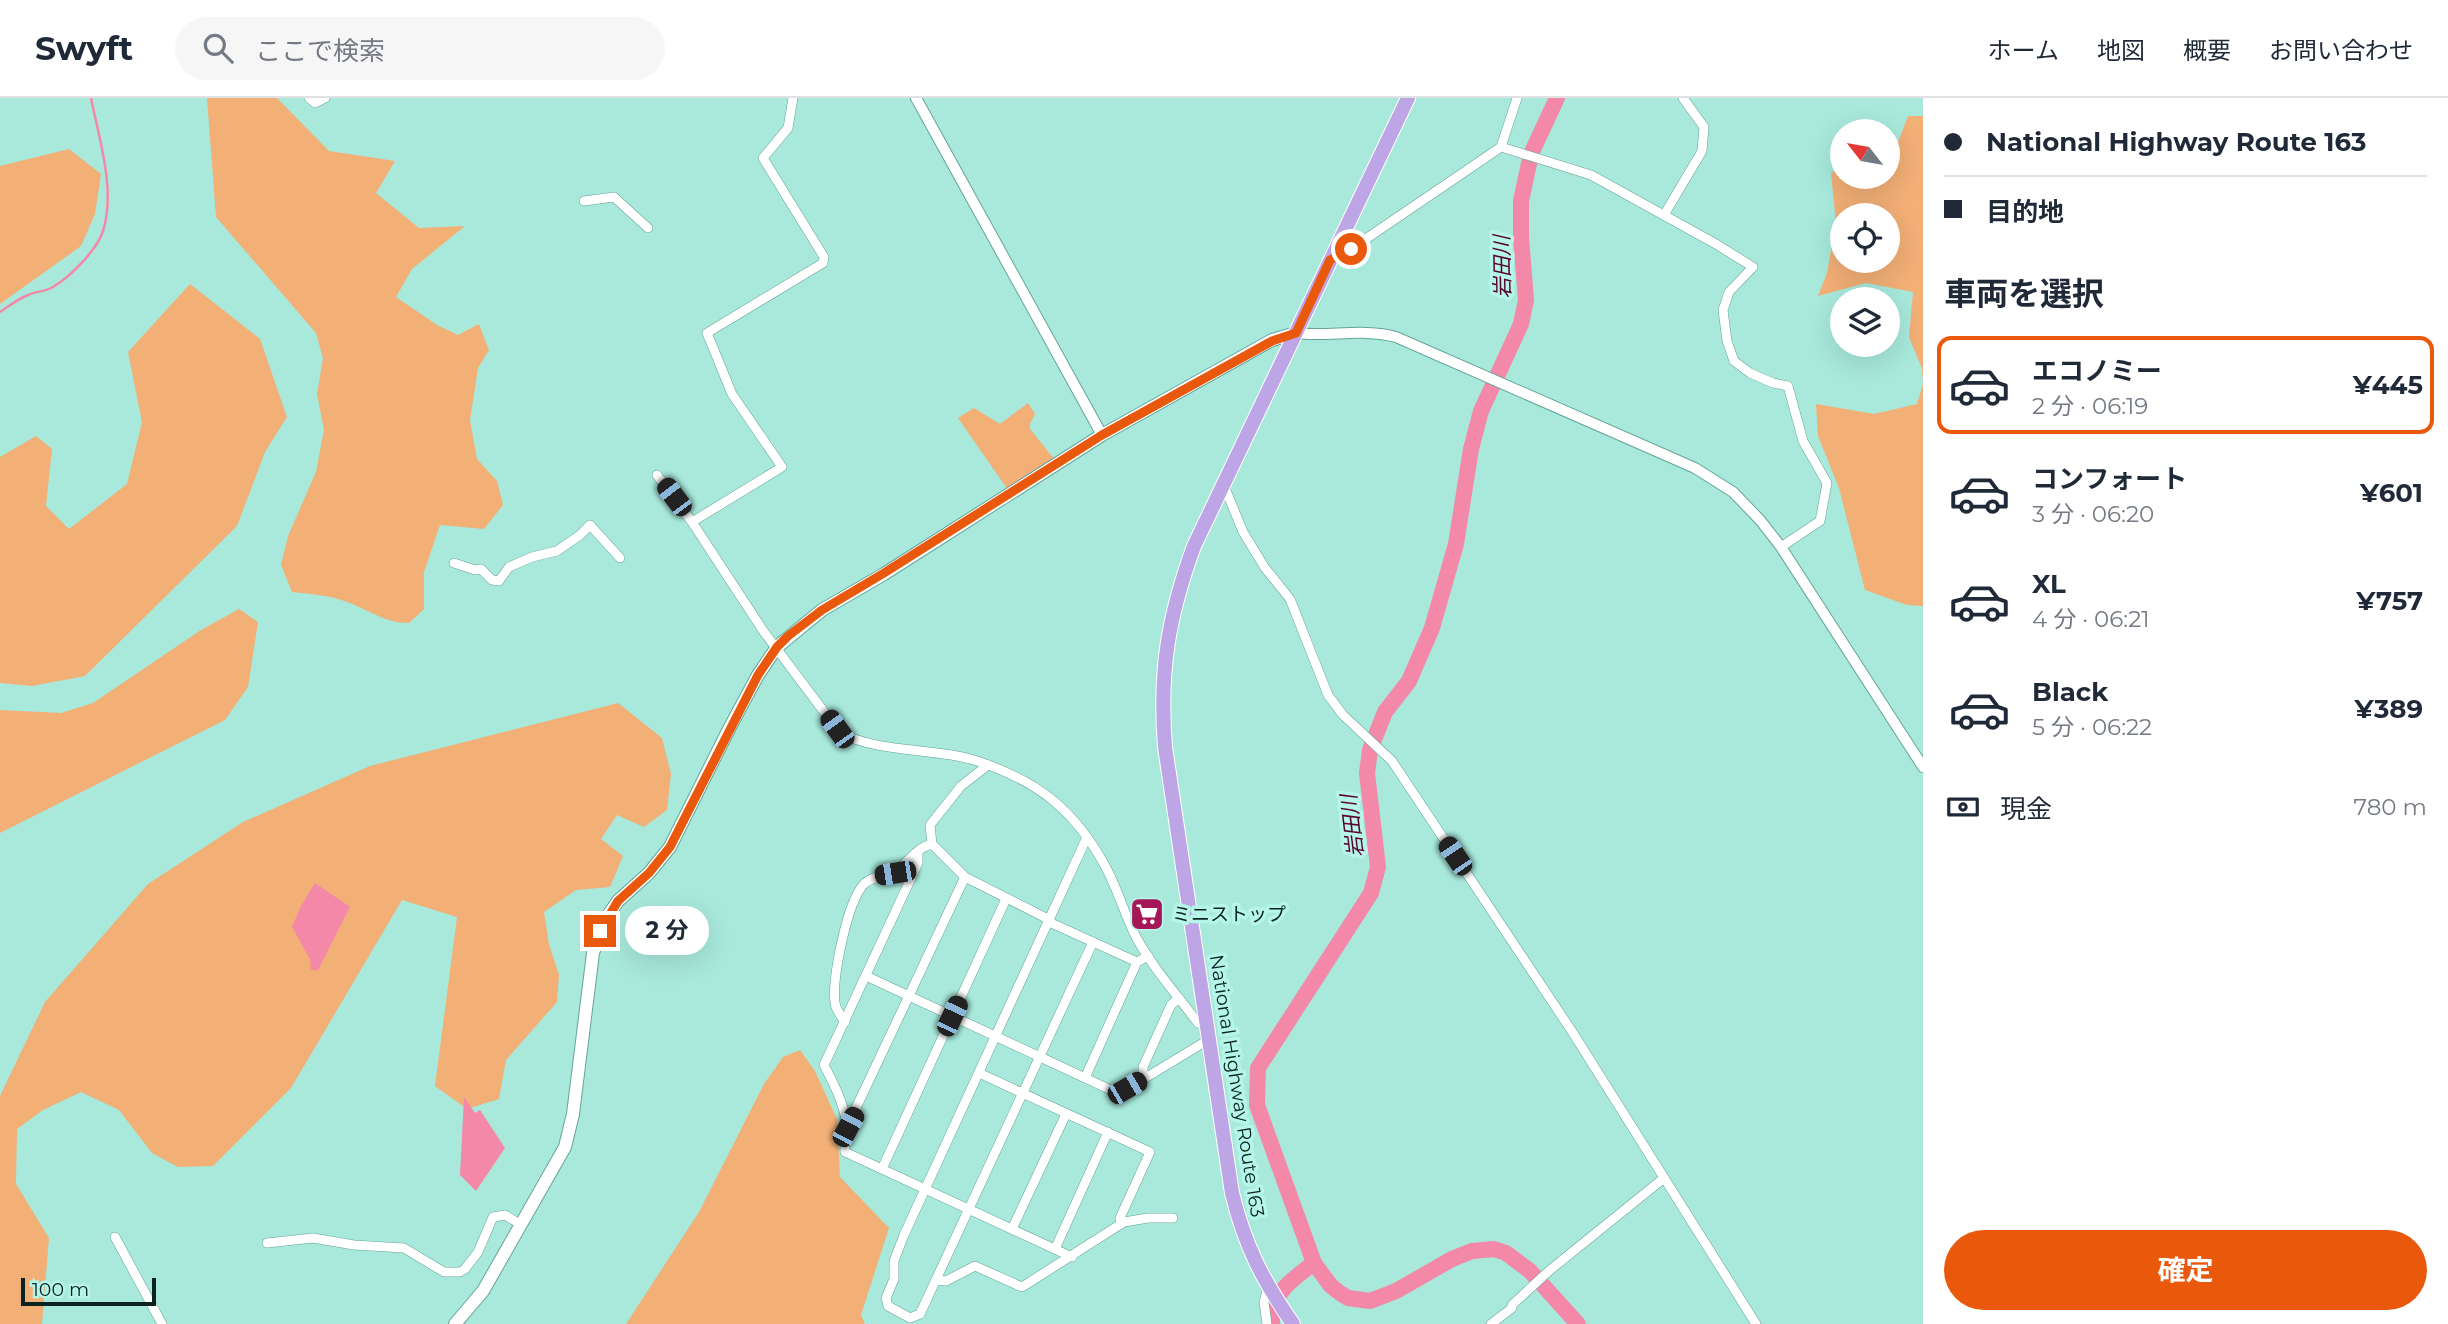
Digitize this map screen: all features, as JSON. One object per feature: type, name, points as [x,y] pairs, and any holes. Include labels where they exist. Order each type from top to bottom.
[{"type":"highway","name":"National Highway Route 163","points":[[1293,1324],[1270,1291],[1241,1228],[1232,1193],[1165,747],[1162,685],[1164,656],[1176,597],[1194,546],[1408,98]]},
{"type":"main road","points":[[455,1324],[483,1291],[565,1147],[593,953],[600,931],[618,901],[649,873],[670,847],[730,727],[758,675],[777,647],[822,610],[1102,435],[1272,341],[1296,333]]},
{"type":"street","points":[[309,98],[316,103],[325,98]]},
{"type":"street","points":[[692,522],[782,467],[732,394],[707,333],[823,262],[824,257],[763,158],[788,128],[793,98]]},
{"type":"street","points":[[916,98],[1102,435]]},
{"type":"street","points":[[1330,260],[1501,147],[1517,98]]},
{"type":"street","points":[[1664,215],[1702,151],[1704,127],[1683,98]]},
{"type":"street","points":[[1501,147],[1591,175],[1753,267],[1729,292],[1723,310],[1727,341],[1734,361],[1750,373],[1788,386],[1803,441],[1827,483],[1820,521],[1780,547]]},
{"type":"street","points":[[584,201],[614,197],[648,228]]},
{"type":"street","points":[[1296,333],[1381,333],[1475,371],[1695,468],[1733,492],[1760,520],[1780,547],[1923,767]]},
{"type":"street","points":[[657,475],[692,522],[764,632],[840,733],[848,737],[979,761],[1041,790],[1058,802],[1087,838],[1104,865],[1135,935],[1148,956],[1198,1023],[1206,1024]]},
{"type":"street","points":[[1222,489],[1227,494],[1254,550],[1290,600],[1328,695],[1343,715],[1392,761],[1573,1033],[1756,1324]]},
{"type":"street","points":[[454,563],[475,570],[481,569],[492,580],[499,581],[509,567],[532,557],[557,551],[580,536],[590,525],[620,558]]},
{"type":"street","points":[[988,765],[961,786],[930,825],[932,844],[965,877],[1137,962]]},
{"type":"street","points":[[1087,838],[894,1261],[894,1279],[886,1298],[888,1306],[910,1318],[920,1314],[1093,942]]},
{"type":"street","points":[[845,1022],[837,1009],[835,993],[841,948],[852,907],[866,882],[877,876],[895,873],[925,846],[932,844]]},
{"type":"street","points":[[848,1127],[839,1093],[824,1065],[918,863],[918,852]]},
{"type":"street","points":[[965,877],[848,1127],[845,1152],[1072,1257]]},
{"type":"street","points":[[882,1169],[1006,899]]},
{"type":"street","points":[[1085,1078],[1137,962],[1148,956]]},
{"type":"street","points":[[866,976],[1113,1091],[1120,1091],[1143,1079],[1208,1040]]},
{"type":"street","points":[[1143,1079],[1143,1067],[1171,1005],[1179,998]]},
{"type":"street","points":[[979,1073],[1150,1152],[1120,1218],[1121,1224]]},
{"type":"street","points":[[1012,1229],[1066,1114]]},
{"type":"street","points":[[1055,1249],[1108,1132]]},
{"type":"street","points":[[1492,1324],[1548,1272],[1664,1178]]},
{"type":"street","points":[[267,1243],[313,1238],[354,1245],[404,1248],[444,1272],[452,1272],[465,1269],[471,1262],[494,1217],[505,1215],[520,1224]]},
{"type":"street","points":[[936,1280],[946,1281],[975,1266],[1022,1287],[1121,1224],[1148,1218],[1174,1217]]},
{"type":"street","points":[[115,1237],[162,1324]]},
{"type":"street","points":[[1267,1324],[1265,1302],[1270,1291]]},
{"type":"shaded area","points":[[207,98],[277,98],[329,151],[395,161],[376,193],[419,228],[465,226],[412,269],[396,297],[437,325],[458,335],[479,324],[489,350],[478,368],[470,420],[477,459],[497,481],[503,505],[484,529],[440,525],[424,572],[424,609],[409,623],[384,618],[334,598],[292,592],[281,565],[288,536],[316,472],[324,430],[317,394],[323,358],[316,333],[216,217]]},
{"type":"shaded area","points":[[1908,116],[1923,116],[1923,384],[1922,369],[1909,337],[1913,292],[1900,290],[1900,287],[1866,283],[1851,287],[1830,287],[1830,293],[1818,296],[1830,256],[1830,273],[1900,273],[1900,203],[1834,203],[1833,189],[1900,189],[1900,137]]},
{"type":"shaded area","points":[[69,149],[101,174],[95,214],[81,246],[0,304],[0,166]]},
{"type":"shaded area","points":[[190,284],[260,339],[287,417],[265,452],[237,526],[85,676],[32,686],[0,683],[0,457],[36,436],[52,449],[46,506],[69,529],[127,484],[142,422],[128,352]]},
{"type":"shaded area","points":[[1923,384],[1923,606],[1907,605],[1865,590],[1839,488],[1818,436],[1816,404],[1874,414],[1917,404]]},
{"type":"shaded area","points":[[1028,403],[1035,414],[1030,429],[1055,460],[1008,490],[958,418],[974,408],[1000,424]]},
{"type":"shaded area","points":[[239,609],[258,622],[248,687],[225,720],[0,833],[0,710],[61,713],[93,703],[201,630]]},
{"type":"shaded area","points":[[618,703],[662,738],[671,774],[667,810],[644,827],[617,815],[601,839],[623,856],[610,887],[576,890],[544,912],[549,944],[559,975],[557,1002],[506,1060],[499,1099],[467,1109],[435,1086],[457,917],[402,900],[291,1088],[213,1166],[178,1167],[152,1153],[119,1110],[81,1092],[43,1110],[17,1129],[16,1184],[49,1238],[42,1324],[0,1324],[0,1096],[45,1002],[148,884],[243,822],[370,766]]},
{"type":"shaded area","points":[[315,883],[350,907],[318,970],[311,970],[310,959],[292,927]]},
{"type":"shaded area","points":[[800,1050],[815,1071],[837,1119],[840,1177],[889,1228],[861,1315],[865,1324],[626,1324],[699,1212],[764,1084],[783,1057]]},
{"type":"shaded area","points":[[464,1097],[475,1113],[480,1110],[505,1148],[476,1191],[460,1175]]},
{"type":"waterway","points":[[0,312],[24,297],[60,283],[89,254],[103,231],[107,215],[107,182],[91,98]]},
{"type":"waterway","name":"岩田川","points":[[1557,98],[1531,154],[1521,201],[1526,300],[1521,324],[1481,411],[1471,449],[1456,544],[1432,628],[1409,681],[1385,712],[1370,750],[1367,773],[1378,867],[1371,893],[1258,1068],[1257,1105],[1314,1263],[1331,1286],[1340,1293],[1348,1298],[1370,1301],[1396,1291],[1452,1259],[1472,1251],[1494,1249],[1506,1253],[1530,1271],[1578,1324]]},
{"type":"waterway","points":[[1272,1324],[1272,1313],[1284,1288],[1314,1263]]},
{"type":"place","name":"ミニストップ","points":[[1147,914]]},
{"type":"route","points":[[600,931],[618,901],[649,873],[670,847],[758,675],[788,636],[822,610],[1102,435],[1272,341],[1296,333],[1330,260],[1351,249]]}]
